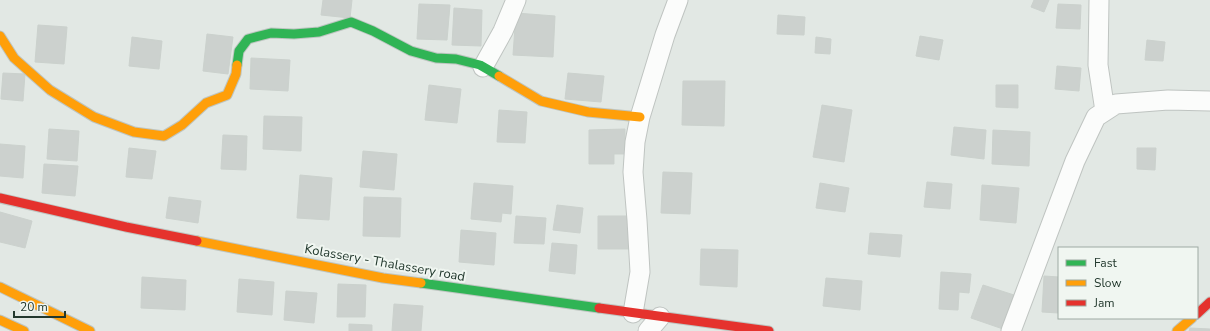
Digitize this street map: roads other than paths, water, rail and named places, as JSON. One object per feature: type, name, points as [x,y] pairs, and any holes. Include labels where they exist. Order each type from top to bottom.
[{"type":"main road","points":[[0,36],[14,58],[50,90],[94,117],[134,132],[164,136],[182,125],[206,103],[227,95],[236,74],[239,51],[248,39],[271,33],[294,34],[319,32],[351,22],[373,31],[412,51],[436,58],[456,59],[483,67],[541,101],[588,112],[640,117]]},
{"type":"main road","name":"Kolassery - Thalassery road","points":[[0,198],[126,227],[383,278],[770,331]]},
{"type":"main road","points":[[0,287],[90,331]]},
{"type":"main road","points":[[1198,313],[1210,302]]},
{"type":"main road","points":[[1177,331],[1191,319]]},
{"type":"main road","points":[[0,320],[24,331]]},
{"type":"street","points":[[483,67],[504,31],[516,0]]},
{"type":"street","points":[[632,313],[640,272],[633,172],[635,142],[640,117],[665,35],[678,0]]},
{"type":"street","points":[[1099,0],[1098,65],[1106,111]]},
{"type":"street","points":[[1011,331],[1075,161],[1096,117],[1116,104],[1168,100],[1210,101]]},
{"type":"street","points":[[648,331],[660,317]]}]
